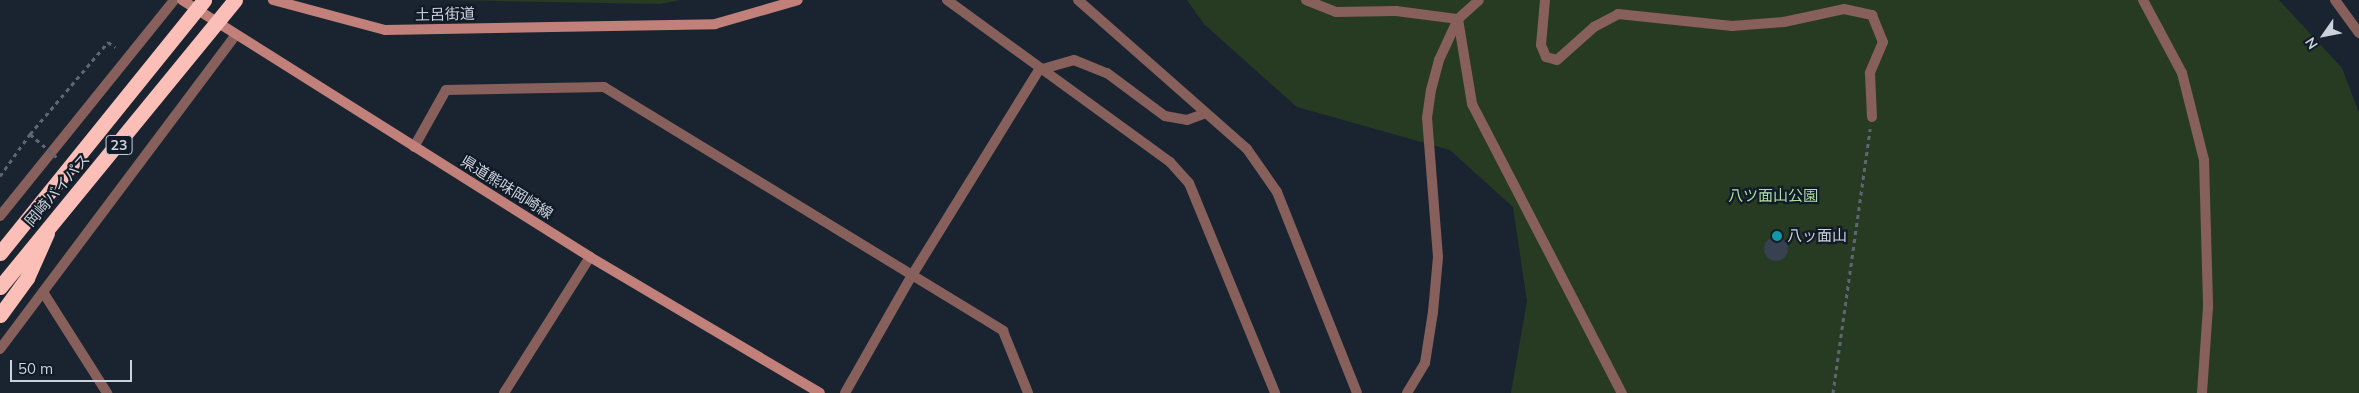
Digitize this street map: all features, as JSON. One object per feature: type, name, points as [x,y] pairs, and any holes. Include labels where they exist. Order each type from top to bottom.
[{"type":"highway","name":"岡崎バイパス","points":[[0,253],[204,0]]},
{"type":"highway","name":"岡崎バイパス","points":[[0,287],[53,220],[236,0]]},
{"type":"highway","name":"23","points":[[0,315],[27,278],[53,220]]},
{"type":"main road","name":"県道熊味岡崎線","points":[[182,0],[235,36],[590,257],[820,393]]},
{"type":"main road","name":"土呂街道","points":[[273,0],[385,30],[715,24],[798,0]]},
{"type":"street","points":[[0,216],[174,0]]},
{"type":"street","points":[[948,0],[1039,70],[1170,162],[1189,183],[1275,393]]},
{"type":"street","points":[[1078,0],[1247,148],[1277,192],[1357,393]]},
{"type":"street","points":[[1306,0],[1336,12],[1396,11],[1458,19]]},
{"type":"street","points":[[1407,393],[1425,364],[1434,312],[1438,257],[1428,109],[1439,60],[1458,19],[1479,0]]},
{"type":"street","points":[[1545,0],[1541,45],[1546,57],[1558,60],[1594,27],[1618,14],[1732,26],[1784,22],[1844,9],[1863,12],[1878,22],[1883,42],[1870,73],[1872,117]]},
{"type":"street","points":[[2143,0],[2182,73],[2204,160],[2208,306],[2202,393]]},
{"type":"street","points":[[2335,0],[2359,33]]},
{"type":"street","points":[[1458,19],[1472,104],[1622,393]]},
{"type":"street","points":[[0,349],[235,36]]},
{"type":"street","points":[[845,393],[911,277],[1039,70],[1074,60],[1106,72],[1165,116],[1187,120],[1206,113]]},
{"type":"street","points":[[414,147],[446,90],[604,87],[911,277],[1003,331],[1028,393]]},
{"type":"street","points":[[504,393],[590,257]]},
{"type":"street","points":[[43,292],[107,393]]},
{"type":"path","points":[[0,176],[30,134],[108,42],[115,47]]},
{"type":"path","points":[[1833,393],[1872,117]]},
{"type":"path","points":[[30,134],[56,157]]},
{"type":"green space","points":[[445,0],[680,0],[660,4]]},
{"type":"green space","name":"八ツ面山公園","points":[[1187,0],[2279,0],[2342,68],[2359,113],[2359,393],[1511,393],[1527,301],[1513,207],[1450,150],[1297,107],[1204,24]]},
{"type":"building","points":[[1776,237],[1785,240],[1788,249],[1785,258],[1776,261],[1767,258],[1764,249],[1767,240]]},
{"type":"place","name":"八ッ面山","points":[[1777,236]]}]
